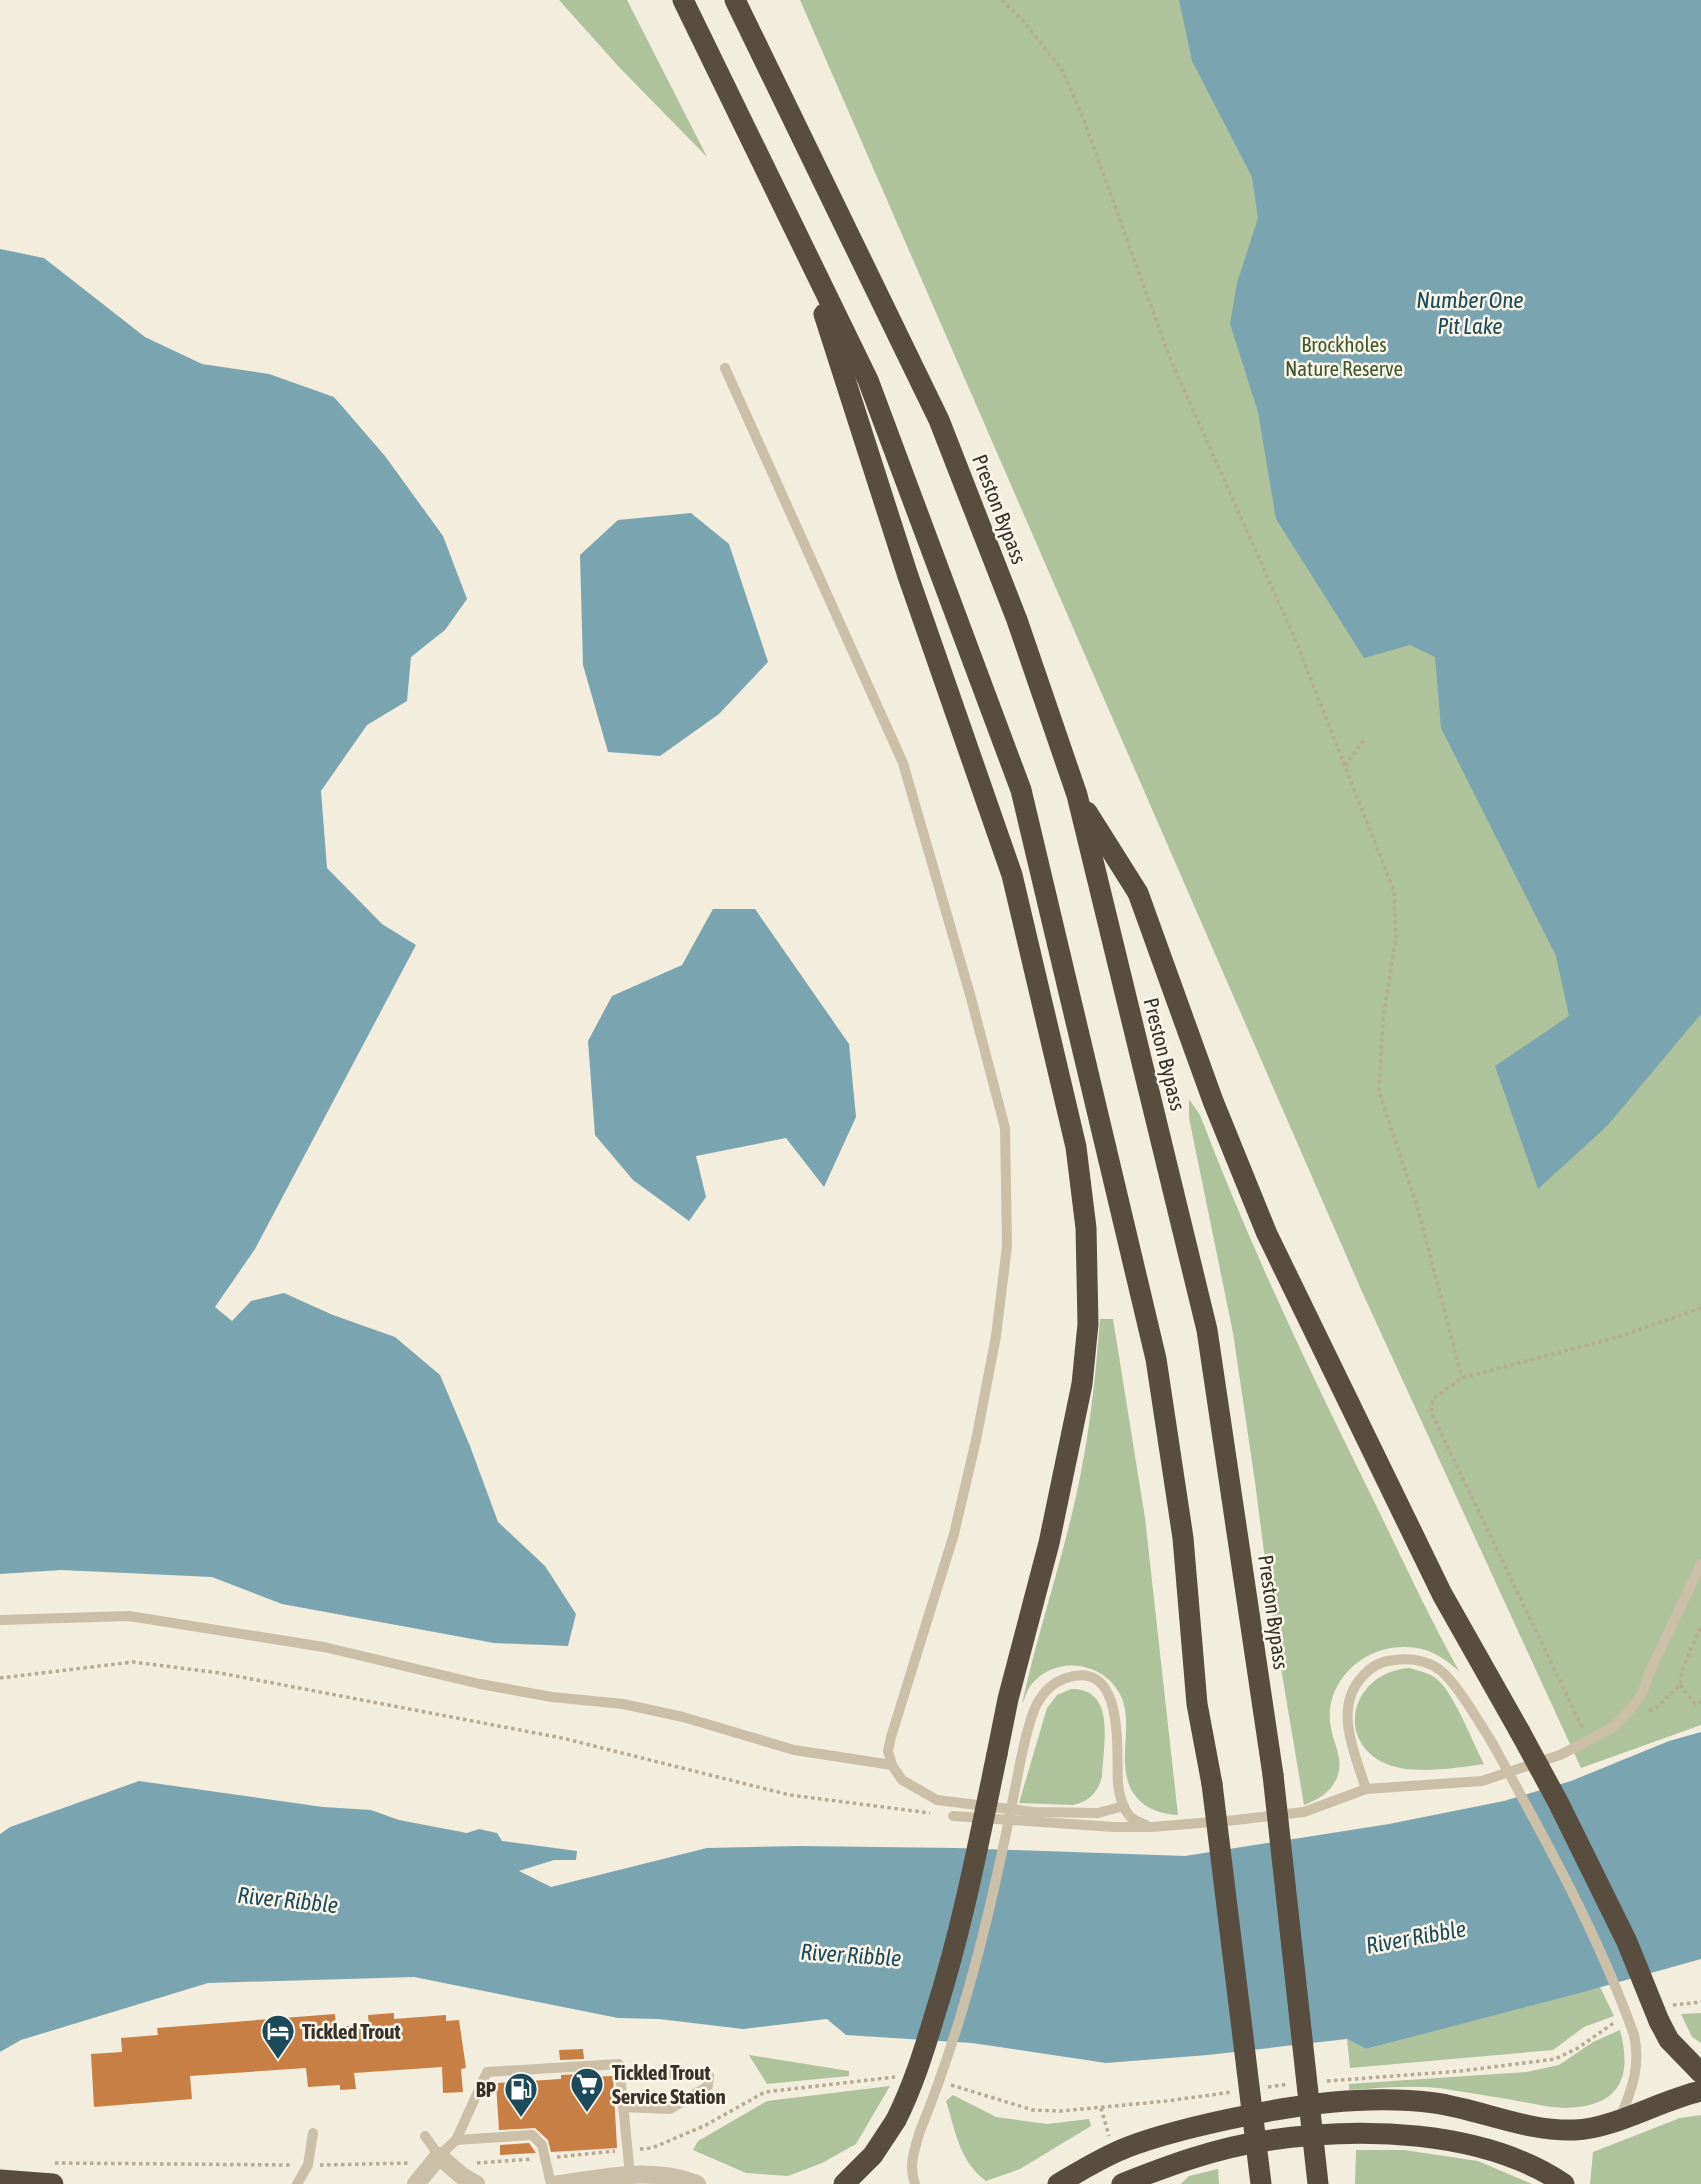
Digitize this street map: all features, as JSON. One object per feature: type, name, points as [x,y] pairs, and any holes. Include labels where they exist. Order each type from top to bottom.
[{"type":"highway","points":[[683,0],[868,380],[1021,790],[1156,1359],[1183,1538],[1197,1704],[1212,1784],[1261,2184]]},
{"type":"highway","name":"Preston Bypass","points":[[735,0],[939,420],[1017,620],[1077,795],[1207,1330],[1273,1775],[1318,2184]]},
{"type":"highway","points":[[799,238],[908,576],[1012,876],[1076,1147],[1086,1228],[1088,1276],[1088,1324],[1082,1384],[1055,1518],[1008,1699],[949,1969],[916,2075],[896,2120],[873,2155],[844,2184]]},
{"type":"highway","points":[[1077,795],[1138,893],[1213,1101],[1267,1234],[1442,1594],[1558,1802],[1662,2014],[1669,2040],[1701,2073]]},
{"type":"highway","points":[[1058,2184],[1113,2154],[1165,2135],[1269,2110],[1339,2102],[1399,2100],[1437,2104],[1527,2124],[1572,2130],[1588,2129],[1701,2091]]},
{"type":"highway","points":[[1122,2184],[1150,2179],[1219,2151],[1262,2141],[1298,2136],[1368,2134],[1402,2135],[1471,2145],[1530,2165],[1564,2184]]},
{"type":"highway","points":[[0,2180],[53,2174]]},
{"type":"street","points":[[416,2184],[439,2156],[476,2184]]},
{"type":"street","points":[[559,2184],[652,2173],[675,2176],[697,2184]]},
{"type":"lane","points":[[725,368],[903,763],[971,998],[1005,1128],[1007,1247],[996,1336],[954,1534],[888,1751],[892,1765],[902,1780],[937,1800],[1033,1812],[1098,1813],[1124,1806]]},
{"type":"lane","points":[[953,1816],[1149,1827],[1304,1812],[1366,1788],[1482,1781],[1560,1755],[1612,1728],[1629,1712],[1642,1694],[1650,1671],[1701,1564]]},
{"type":"lane","points":[[0,1620],[130,1616],[310,1645],[480,1684],[552,1697],[623,1704],[683,1717],[794,1751],[892,1765]]},
{"type":"lane","points":[[1366,1788],[1351,1743],[1348,1706],[1357,1682],[1381,1662],[1405,1659],[1439,1670],[1450,1681],[1490,1739],[1613,1976],[1637,2049],[1637,2071],[1619,2119]]},
{"type":"lane","points":[[915,2184],[912,2163],[920,2131],[958,2024],[986,1922],[1021,1758],[1036,1702],[1060,1680],[1072,1676],[1092,1678],[1112,1703],[1118,1733],[1118,1785],[1124,1806],[1132,1819],[1149,1827]]},
{"type":"lane","points":[[425,2136],[439,2156],[456,2140],[487,2072],[620,2064],[630,2175]]},
{"type":"lane","points":[[620,2073],[709,2076],[708,2086],[670,2109],[623,2107]]},
{"type":"lane","points":[[297,2184],[308,2165],[313,2133]]},
{"type":"lane","points":[[456,2140],[532,2135],[542,2145],[551,2184]]},
{"type":"path","points":[[1002,0],[1024,22],[1063,71],[1085,122],[1169,356],[1295,639],[1394,891],[1396,938],[1383,1019],[1379,1092],[1418,1209],[1462,1378]]},
{"type":"path","points":[[1345,766],[1364,740]]},
{"type":"path","points":[[1589,1742],[1432,1414],[1431,1406],[1434,1398],[1462,1378],[1618,1337],[1701,1308]]},
{"type":"path","points":[[1629,1712],[1655,1709],[1680,1685],[1682,1670],[1701,1626]]},
{"type":"path","points":[[0,1678],[133,1662],[196,1670],[277,1682],[562,1738],[790,1795],[953,1816]]},
{"type":"path","points":[[1680,1685],[1695,1704],[1701,1702]]},
{"type":"path","points":[[1662,2014],[1701,2002]]},
{"type":"path","points":[[1325,2081],[1461,2071],[1555,2059],[1578,2048],[1619,2020]]},
{"type":"path","points":[[53,2174],[94,2165],[414,2163],[439,2156],[478,2164],[652,2148],[706,2125],[765,2092],[894,2077],[906,2078]]},
{"type":"path","points":[[1261,2088],[1300,2083]]},
{"type":"path","points":[[944,2084],[1033,2110],[1060,2111],[1235,2091]]},
{"type":"path","points":[[1101,2108],[1113,2154]]},
{"type":"green space","points":[[559,0],[627,0],[707,157],[619,67]]},
{"type":"green space","name":"Brockholes Nature Reserve","points":[[800,0],[1701,0],[1701,1725],[1581,1768],[1363,1294]]},
{"type":"green space","points":[[1189,1099],[1200,1115],[1258,1256],[1300,1348],[1459,1671],[1436,1654],[1411,1647],[1377,1652],[1354,1666],[1344,1676],[1332,1700],[1331,1728],[1339,1757],[1338,1775],[1324,1794],[1304,1805],[1272,1614],[1233,1333],[1189,1118]]},
{"type":"green space","points":[[1100,1319],[1113,1319],[1145,1518],[1178,1815],[1152,1809],[1141,1802],[1132,1791],[1126,1770],[1123,1701],[1107,1678],[1082,1666],[1055,1668],[1031,1685],[1022,1704],[1081,1472],[1093,1396]]},
{"type":"green space","points":[[1409,1668],[1439,1681],[1458,1709],[1484,1764],[1432,1770],[1405,1769],[1382,1762],[1367,1751],[1358,1737],[1355,1722],[1357,1707],[1364,1693],[1375,1681],[1390,1672]]},
{"type":"green space","points":[[1071,1689],[1086,1691],[1095,1698],[1101,1708],[1105,1735],[1102,1777],[1098,1787],[1092,1796],[1079,1804],[1019,1803],[1047,1708],[1057,1695]]},
{"type":"green space","points":[[1600,1987],[1614,2016],[1584,2027],[1553,2050],[1350,2068],[1347,2039],[1366,2049]]},
{"type":"green space","points":[[1701,2013],[1701,2043],[1692,2037],[1681,2014]]},
{"type":"green space","points":[[1620,2030],[1624,2063],[1623,2076],[1618,2087],[1599,2102],[1584,2106],[1553,2107],[1428,2087],[1349,2090],[1349,2084],[1527,2072],[1559,2065],[1593,2042]]},
{"type":"green space","points":[[749,2055],[849,2071],[849,2076],[767,2084]]},
{"type":"green space","points":[[890,2086],[856,2144],[822,2163],[788,2176],[746,2173],[693,2150],[698,2141],[767,2101]]},
{"type":"green space","points":[[953,2095],[996,2117],[1047,2124],[1089,2119],[1091,2126],[1020,2169],[986,2181],[970,2164],[960,2145],[946,2101]]},
{"type":"green space","points":[[1701,2115],[1701,2184],[1590,2184],[1593,2152],[1680,2118]]},
{"type":"green space","points":[[1356,2150],[1404,2150],[1478,2161],[1532,2184],[1355,2184]]},
{"type":"green space","points":[[1218,2169],[1219,2184],[1181,2184],[1189,2176]]},
{"type":"water","name":"Number One Pit Lake","points":[[1179,0],[1701,0],[1701,1014],[1607,1126],[1538,1189],[1495,1066],[1569,1016],[1556,956],[1441,728],[1435,657],[1410,645],[1364,658],[1276,519],[1258,412],[1230,324],[1237,283],[1258,218],[1252,177],[1192,61]]},
{"type":"water","points":[[0,249],[44,258],[145,337],[202,364],[269,374],[334,397],[385,456],[443,536],[467,599],[445,630],[411,657],[407,701],[367,725],[321,791],[327,868],[382,924],[416,945],[255,1249],[215,1307],[232,1321],[251,1301],[284,1293],[333,1315],[395,1337],[440,1375],[498,1522],[545,1566],[576,1614],[568,1646],[494,1643],[282,1604],[212,1577],[61,1570],[0,1574]]},
{"type":"water","points":[[691,513],[729,544],[768,662],[719,714],[660,756],[608,752],[583,665],[580,555],[618,520]]},
{"type":"water","points":[[713,909],[755,909],[849,1044],[856,1117],[824,1187],[786,1138],[696,1156],[706,1197],[689,1221],[633,1180],[595,1135],[588,1041],[612,996],[682,965]]},
{"type":"water","name":"River Ribble","points":[[1701,1732],[1701,1959],[1366,2049],[1347,2039],[1208,2055],[1106,2063],[972,2043],[846,2035],[827,2019],[743,2029],[659,2019],[618,2018],[414,1977],[208,1983],[21,2040],[0,2052],[0,1834],[10,1827],[139,1781],[323,1807],[371,1810],[399,1820],[467,1833],[479,1829],[497,1833],[502,1841],[577,1851],[576,1860],[554,1860],[519,1871],[551,1887],[707,1848],[956,1848],[1185,1856],[1389,1824],[1504,1801],[1571,1781],[1669,1741]]},
{"type":"building","name":"Tickled Trout","points":[[394,2013],[394,2019],[446,2015],[446,2021],[459,2020],[466,2068],[461,2069],[463,2092],[443,2093],[442,2067],[354,2073],[356,2089],[340,2090],[340,2085],[308,2087],[306,2068],[190,2076],[192,2099],[94,2107],[91,2054],[122,2052],[121,2038],[158,2035],[157,2028],[335,2014],[336,2027],[369,2025],[368,2015]]},
{"type":"building","points":[[583,2049],[584,2059],[560,2060],[559,2050]]},
{"type":"building","points":[[585,2074],[585,2077],[613,2076],[617,2148],[551,2152],[548,2140],[535,2128],[499,2130],[496,2083],[561,2079],[561,2075]]},
{"type":"building","points":[[529,2143],[536,2153],[500,2155],[500,2145]]},
{"type":"place","name":"Tickled Trout","points":[[278,2061]]},
{"type":"place","name":"Tickled Trout Service Station","points":[[587,2114]]},
{"type":"place","name":"BP","points":[[521,2119]]}]
